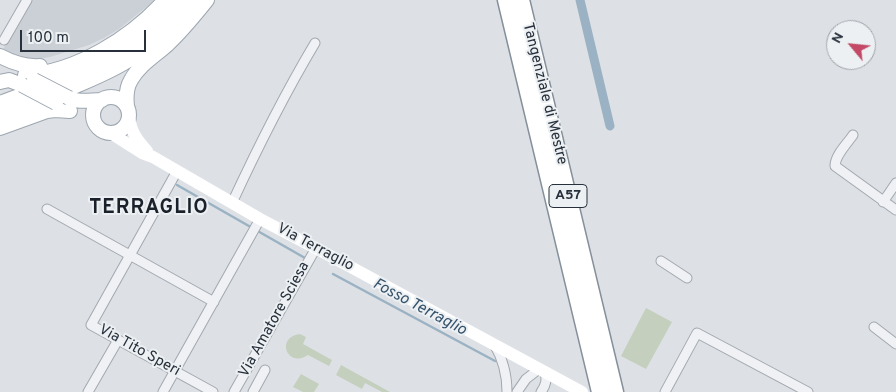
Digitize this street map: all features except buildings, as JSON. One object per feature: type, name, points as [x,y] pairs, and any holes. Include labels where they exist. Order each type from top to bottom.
[{"type":"highway","name":"Tangenziale di Mestre","points":[[506,0],[600,392]]},
{"type":"highway","name":"Tangenziale di Mestre","points":[[521,0],[615,392]]},
{"type":"main road","points":[[0,103],[28,85],[40,74],[68,66],[112,43],[139,24],[165,0]]},
{"type":"main road","points":[[28,85],[58,81],[98,64],[135,41],[159,20],[177,0]]},
{"type":"main road","points":[[0,128],[47,111],[55,110],[64,99],[133,57],[164,32],[193,0]]},
{"type":"main road","points":[[128,112],[123,101],[111,97],[97,104],[94,117],[103,129],[114,132],[122,129],[127,122],[128,112],[126,93],[130,81],[143,65],[170,42],[207,0]]},
{"type":"main road","points":[[0,56],[16,63],[38,66],[60,61],[112,43]]},
{"type":"main road","name":"Via Terraglio","points":[[0,65],[28,85]]},
{"type":"main road","name":"Via Terraglio","points":[[0,82],[9,80],[75,101],[102,100]]},
{"type":"main road","points":[[0,116],[31,105],[64,99]]},
{"type":"main road","name":"Via Terraglio","points":[[64,99],[103,129],[142,153],[153,157]]},
{"type":"main road","name":"Via Terraglio","points":[[128,112],[130,129],[138,141],[173,177],[232,203],[259,221],[316,248],[542,370],[577,391]]},
{"type":"street","points":[[4,40],[27,0]]},
{"type":"street","points":[[232,203],[261,143],[315,43]]},
{"type":"street","points":[[853,135],[838,156],[834,164],[835,166],[896,210]]},
{"type":"street","points":[[130,255],[173,177]]},
{"type":"street","points":[[883,202],[896,183]]},
{"type":"street","points":[[47,209],[214,302]]},
{"type":"street","points":[[163,392],[259,221]]},
{"type":"street","name":"Via Amatore Sciesa","points":[[234,392],[316,248]]},
{"type":"street","name":"Via Tito Speri","points":[[130,255],[91,325],[213,392]]},
{"type":"street","points":[[661,261],[687,278]]},
{"type":"street","points":[[874,327],[896,344]]},
{"type":"street","points":[[664,392],[697,333],[808,392]]},
{"type":"street","points":[[88,392],[118,340]]},
{"type":"street","points":[[494,344],[503,362],[507,392]]},
{"type":"street","points":[[253,392],[265,370]]},
{"type":"street","points":[[517,392],[526,379],[542,370],[546,381],[541,392]]},
{"type":"shaded area","points":[[31,0],[155,0],[119,29],[89,45],[50,57],[21,59],[2,51]]},
{"type":"green space","points":[[646,308],[672,322],[646,369],[621,356]]},
{"type":"green space","points":[[300,334],[306,337],[303,344],[332,360],[329,366],[308,355],[294,358],[290,355],[286,346],[288,341],[292,336]]},
{"type":"green space","points":[[341,365],[390,392],[382,392],[365,383],[362,389],[336,375]]},
{"type":"green space","points":[[301,374],[319,384],[314,392],[303,392],[293,387]]},
{"type":"waterway","points":[[580,0],[610,126]]},
{"type":"waterway","name":"Fosso Terraglio","points":[[177,185],[305,258]]},
{"type":"waterway","name":"Fosso Terraglio","points":[[333,274],[495,361]]},
{"type":"district","name":"TERRAGLIO","points":[[149,209]]}]
